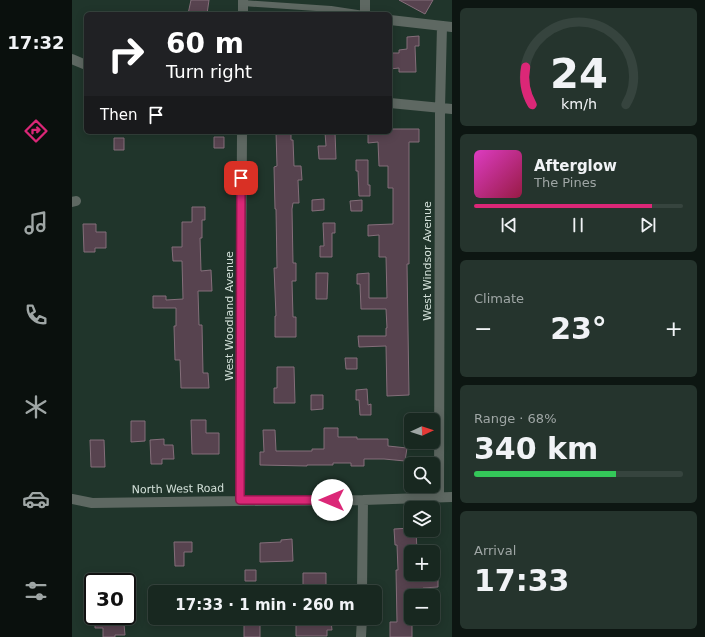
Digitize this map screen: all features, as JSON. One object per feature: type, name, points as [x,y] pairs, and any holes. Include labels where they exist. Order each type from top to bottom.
[{"type":"street","points":[[359,0],[365,0],[365,12]]},
{"type":"street","points":[[243,1],[243,12]]},
{"type":"street","points":[[392,20],[447,26]]},
{"type":"street","name":"West Windsor Avenue","points":[[439,497],[440,108],[447,26]]},
{"type":"street","points":[[72,59],[84,64]]},
{"type":"street","points":[[392,102],[452,109]]},
{"type":"street","name":"West Woodland Avenue","points":[[240,500],[242,134]]},
{"type":"street","name":"North West Road","points":[[72,499],[92,503],[240,500],[363,500],[452,497]]},
{"type":"street","points":[[362,585],[363,500]]},
{"type":"street","points":[[362,625],[362,637]]},
{"type":"lane","points":[[243,1],[331,8],[354,12]]},
{"type":"building","points":[[191,0],[209,0],[207,12],[188,12]]},
{"type":"building","points":[[399,0],[433,0],[425,14]]},
{"type":"building","points":[[419,36],[419,46],[415,46],[416,72],[399,72],[399,68],[392,69],[392,53],[399,53],[399,50],[407,49],[407,37]]},
{"type":"building","points":[[392,129],[419,129],[419,142],[409,142],[409,264],[407,264],[409,395],[387,396],[386,346],[359,347],[358,336],[386,336],[387,328],[386,309],[361,309],[360,284],[357,284],[357,274],[369,273],[369,298],[387,298],[386,257],[379,257],[379,235],[368,236],[368,225],[393,224],[393,188],[388,188],[388,166],[379,166],[378,142],[368,143],[368,134],[392,134]]},
{"type":"building","points":[[276,134],[291,134],[291,140],[293,140],[294,166],[301,166],[302,180],[298,180],[299,203],[293,203],[292,209],[293,263],[296,263],[296,281],[292,281],[293,317],[296,317],[296,337],[275,337],[276,316],[274,268],[277,268],[274,167],[277,166]]},
{"type":"building","points":[[325,134],[335,134],[336,159],[319,159],[318,146],[326,146]]},
{"type":"building","points":[[214,137],[224,137],[224,148],[214,148]]},
{"type":"building","points":[[114,138],[124,138],[124,150],[114,150]]},
{"type":"building","points":[[356,160],[368,160],[368,185],[370,185],[370,196],[359,196]]},
{"type":"building","points":[[324,199],[324,210],[312,211],[312,200]]},
{"type":"building","points":[[362,200],[362,211],[351,211],[350,201]]},
{"type":"building","points":[[192,207],[205,207],[205,220],[202,220],[202,238],[200,238],[201,271],[211,270],[212,291],[198,291],[199,325],[202,325],[203,373],[208,373],[209,388],[181,388],[180,360],[175,360],[174,326],[176,326],[176,308],[153,308],[153,296],[166,296],[166,300],[183,299],[182,261],[173,261],[172,247],[182,247],[182,222],[192,222]]},
{"type":"building","points":[[323,223],[335,223],[335,233],[332,233],[332,257],[320,257],[320,246],[324,246]]},
{"type":"building","points":[[83,224],[96,224],[96,232],[106,232],[106,248],[95,248],[95,252],[84,252]]},
{"type":"building","points":[[316,273],[328,273],[327,299],[316,299]]},
{"type":"building","points":[[345,358],[357,358],[357,369],[346,369]]},
{"type":"building","points":[[277,367],[294,367],[295,403],[274,403],[274,388],[277,388]]},
{"type":"building","points":[[367,389],[368,405],[371,404],[371,415],[360,415],[359,400],[356,400],[356,390]]},
{"type":"building","points":[[311,395],[323,395],[323,409],[311,410]]},
{"type":"building","points":[[191,420],[206,420],[206,433],[219,433],[219,454],[192,454]]},
{"type":"building","points":[[131,421],[145,421],[145,441],[131,442]]},
{"type":"building","points":[[324,428],[338,428],[338,437],[357,437],[357,439],[388,439],[388,446],[407,449],[404,461],[364,459],[364,466],[351,466],[351,463],[333,463],[333,465],[307,466],[260,465],[260,452],[264,452],[263,430],[275,430],[276,451],[312,451],[312,449],[324,449]]},
{"type":"building","points":[[164,439],[164,445],[173,445],[174,459],[162,459],[162,464],[151,464],[150,440]]},
{"type":"building","points":[[90,440],[104,440],[105,467],[91,467]]},
{"type":"building","points":[[404,528],[404,537],[416,537],[417,545],[404,545],[404,581],[438,581],[438,587],[404,589],[404,625],[412,625],[412,637],[390,637],[390,622],[397,622],[396,570],[398,570],[397,545],[395,545],[394,529]]},
{"type":"building","points":[[292,539],[293,561],[260,562],[260,543],[281,542],[281,540]]},
{"type":"building","points":[[174,542],[192,542],[192,552],[184,552],[184,566],[175,566]]},
{"type":"building","points":[[245,570],[256,570],[256,581],[245,581]]},
{"type":"building","points":[[303,573],[326,573],[326,585],[303,585]]},
{"type":"building","points":[[95,625],[124,625],[125,635],[103,637],[103,628],[95,628]]},
{"type":"building","points":[[244,625],[260,625],[260,637],[244,637]]},
{"type":"building","points":[[296,625],[331,625],[332,630],[327,630],[327,636],[296,636]]},
{"type":"route","points":[[241,178],[240,500],[332,500]]}]
